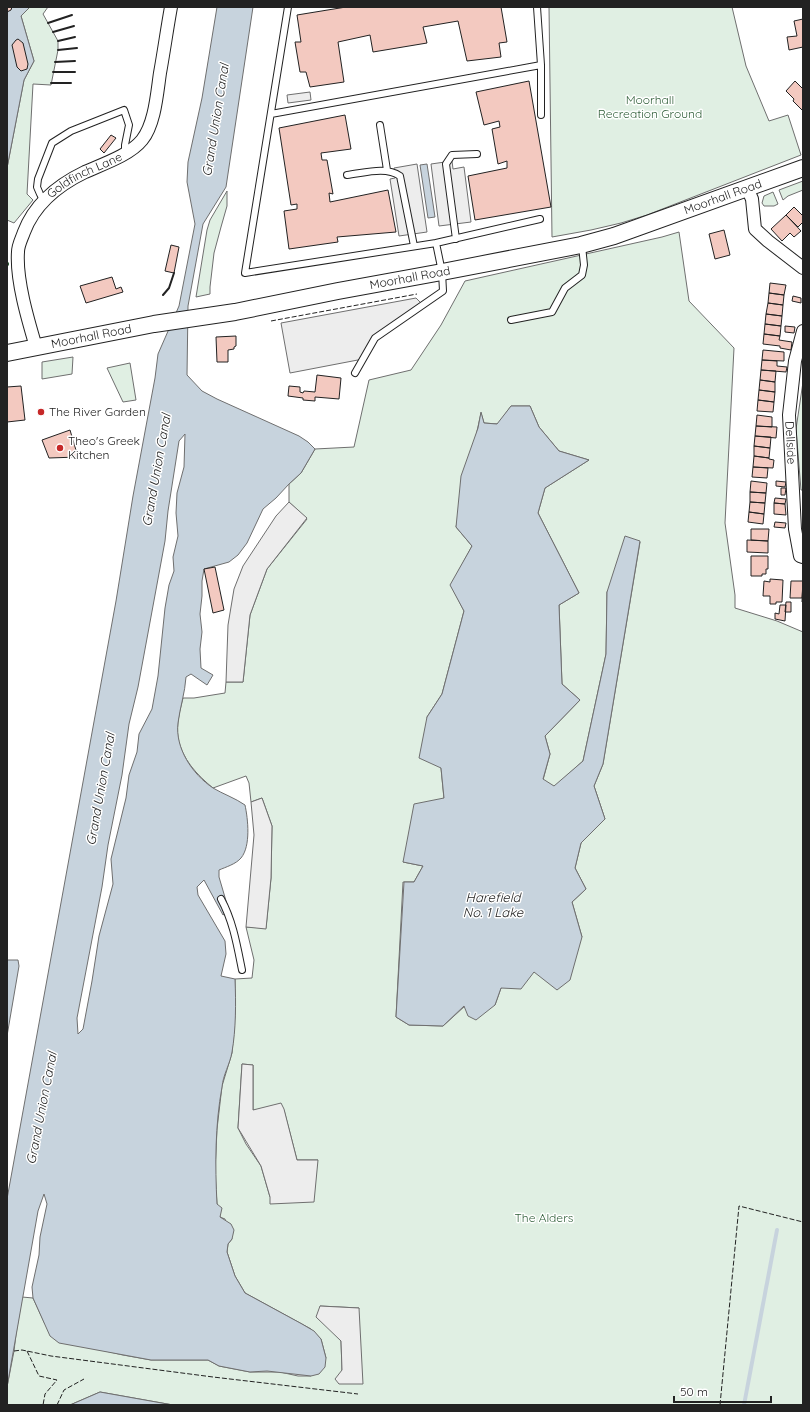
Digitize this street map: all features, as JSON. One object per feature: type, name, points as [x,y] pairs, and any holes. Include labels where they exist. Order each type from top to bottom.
[{"type":"street","name":"Goldfinch Lane","points":[[36,347],[19,273],[18,250],[25,228],[33,213],[43,200],[58,187],[136,147],[144,138],[152,118],[156,99],[171,7]]},
{"type":"street","name":"Moorhall Road","points":[[7,353],[154,324],[210,316],[581,245],[621,234],[803,168]]},
{"type":"street","points":[[748,188],[752,199],[755,229],[768,242],[803,268]]},
{"type":"street","name":"Dellside","points":[[801,556],[795,529],[788,415],[795,361],[803,330]]},
{"type":"lane","points":[[288,7],[245,273],[436,243],[540,219]]},
{"type":"lane","points":[[536,7],[541,65],[541,115]]},
{"type":"lane","points":[[271,114],[541,65]]},
{"type":"lane","points":[[43,200],[37,187],[38,179],[52,143],[72,131],[124,110],[129,125],[125,153]]},
{"type":"lane","points":[[380,126],[387,170]]},
{"type":"lane","points":[[456,239],[446,164],[452,155],[477,154]]},
{"type":"lane","points":[[347,175],[387,170],[400,176],[414,246]]},
{"type":"lane","points":[[355,374],[375,338],[443,291],[442,272],[436,243]]},
{"type":"lane","points":[[511,320],[552,312],[565,288],[582,276],[584,264],[581,245]]},
{"type":"lane","points":[[220,899],[228,912],[235,935],[242,970]]},
{"type":"green space","points":[[30,7],[48,7],[43,14],[58,41],[58,50],[51,85],[33,84],[27,194],[33,200],[14,223],[7,220],[7,168],[24,80],[34,61],[21,16]]},
{"type":"green space","name":"Moorhall Recreation Ground","points":[[549,7],[732,7],[746,66],[769,121],[788,115],[801,155],[647,215],[591,230],[552,237]]},
{"type":"green space","points":[[803,181],[803,190],[788,196],[783,200],[779,190]]},
{"type":"green space","points":[[227,191],[227,206],[214,253],[210,294],[196,297],[207,230],[210,220]]},
{"type":"green space","points":[[773,192],[778,204],[774,206],[764,206],[762,203],[764,196]]},
{"type":"green space","name":"The Alders","points":[[679,232],[689,301],[734,348],[725,523],[735,595],[735,608],[777,621],[803,632],[803,1405],[173,1405],[100,1392],[70,1405],[7,1405],[7,1387],[22,1297],[33,1298],[45,1324],[97,1349],[123,1355],[151,1360],[208,1360],[219,1366],[250,1372],[280,1372],[298,1376],[311,1376],[326,1358],[321,1339],[311,1329],[245,1293],[235,1276],[227,1252],[228,1244],[232,1239],[225,1219],[220,1217],[217,1204],[215,1173],[217,1129],[222,1086],[232,1053],[235,1014],[235,979],[252,978],[254,960],[246,927],[266,928],[271,878],[272,826],[262,798],[251,802],[249,783],[246,776],[213,788],[201,778],[191,766],[183,753],[178,738],[178,723],[183,698],[194,698],[225,693],[226,682],[243,682],[250,615],[267,569],[307,519],[289,502],[289,484],[301,473],[315,449],[354,447],[369,380],[411,370],[441,325],[465,281]],"holes":[[[511,406],[530,406],[539,427],[559,451],[589,460],[545,488],[538,513],[579,593],[559,605],[562,684],[580,700],[545,736],[550,754],[543,780],[554,787],[583,761],[606,654],[607,592],[640,542],[603,764],[594,786],[605,819],[581,843],[575,868],[586,889],[572,902],[582,937],[534,972],[501,988],[495,1005],[465,1006],[443,1026],[409,1025],[396,1017],[403,882],[414,882],[423,866],[403,862],[444,799],[441,768],[427,717],[442,694],[464,611],[451,585],[472,546],[456,527],[481,413],[484,423],[498,424]],[[242,1064],[253,1065],[253,1110],[284,1110],[297,1160],[318,1160],[270,1197],[261,1166],[246,1144],[238,1128]],[[320,1306],[359,1308],[339,1384],[342,1370],[341,1341]]]},
{"type":"green space","points":[[73,357],[72,374],[42,379],[42,362]]},
{"type":"green space","points":[[130,363],[136,400],[123,402],[107,368]]},
{"type":"green space","points":[[803,382],[803,490],[801,490],[796,429]]},
{"type":"shaded area","points":[[310,92],[311,100],[288,103],[287,95]]},
{"type":"shaded area","points":[[452,161],[453,169],[464,167],[471,222],[439,226],[431,164]]},
{"type":"shaded area","points":[[417,164],[427,232],[399,236],[390,179],[395,178],[394,168]]},
{"type":"shaded area","points":[[416,298],[423,305],[375,338],[363,359],[290,373],[281,323]]},
{"type":"shaded area","points":[[289,502],[307,518],[267,569],[250,615],[243,682],[226,682],[228,625],[234,589],[243,566],[276,516]]},
{"type":"shaded area","points":[[262,798],[272,826],[271,878],[266,929],[246,927],[254,835],[251,802]]},
{"type":"shaded area","points":[[242,1064],[253,1065],[253,1110],[281,1103],[284,1109],[297,1160],[318,1160],[314,1202],[270,1204],[270,1197],[261,1166],[238,1128]]},
{"type":"shaded area","points":[[320,1306],[359,1308],[363,1384],[339,1384],[335,1379],[342,1370],[341,1341],[316,1317]]},
{"type":"water","points":[[7,7],[30,7],[21,16],[34,61],[24,80],[7,168]]},
{"type":"water","name":"Grand Union Canal","points":[[217,7],[253,7],[226,187],[203,224],[188,306],[187,375],[202,391],[299,436],[315,449],[301,473],[263,509],[247,543],[238,555],[229,562],[204,569],[200,614],[202,632],[200,649],[201,668],[213,675],[207,685],[191,674],[186,677],[178,723],[178,732],[182,751],[192,768],[213,788],[245,805],[247,818],[248,832],[244,853],[236,862],[219,870],[219,877],[229,911],[223,915],[204,880],[197,887],[198,895],[225,941],[226,954],[221,976],[235,979],[236,997],[233,1043],[220,1101],[216,1145],[217,1204],[222,1208],[220,1217],[231,1224],[234,1230],[232,1239],[228,1244],[227,1252],[235,1276],[245,1293],[314,1331],[321,1339],[326,1358],[325,1367],[319,1374],[311,1376],[267,1371],[250,1372],[219,1366],[208,1360],[151,1360],[59,1343],[50,1336],[33,1298],[32,1287],[47,1204],[44,1194],[38,1211],[7,1387],[7,1199],[116,601],[158,354],[179,306],[195,224],[187,182],[188,162],[202,98]],"holes":[[[185,434],[184,467],[177,493],[176,513],[178,536],[173,557],[174,571],[169,585],[165,608],[158,676],[152,709],[139,734],[137,752],[129,775],[126,798],[111,859],[113,884],[99,936],[83,1029],[78,1034],[77,1018],[122,775],[129,724],[138,687],[165,541],[179,441]]]},
{"type":"water","points":[[427,164],[435,217],[428,218],[420,165]]},
{"type":"water","name":"Harefield No. 1 Lake","points":[[511,406],[530,406],[539,427],[559,451],[589,460],[545,488],[538,513],[579,593],[559,605],[562,684],[580,700],[545,736],[550,754],[543,779],[554,786],[583,761],[606,654],[607,592],[625,536],[640,541],[603,764],[594,786],[605,819],[581,843],[575,868],[586,889],[572,902],[582,937],[570,980],[557,990],[534,972],[521,989],[501,988],[495,1005],[476,1020],[468,1016],[464,1006],[443,1026],[409,1025],[396,1017],[404,882],[414,882],[423,866],[403,862],[414,804],[444,798],[441,768],[419,758],[427,717],[442,694],[464,611],[450,585],[472,546],[456,527],[461,476],[478,428],[481,412],[484,423],[497,424]]},
{"type":"water","points":[[7,960],[18,960],[19,966],[7,1036]]},
{"type":"water","points":[[100,1392],[173,1405],[70,1405]]},
{"type":"building","points":[[7,7],[12,7],[11,10],[7,12]]},
{"type":"building","points":[[346,7],[501,7],[507,42],[499,43],[501,57],[467,61],[458,21],[423,27],[427,43],[373,52],[370,35],[338,42],[344,82],[310,87],[306,72],[300,72],[295,42],[301,42],[297,15]]},
{"type":"building","points":[[803,19],[803,47],[789,50],[787,37],[797,36],[794,21]]},
{"type":"building","points":[[18,39],[23,43],[28,64],[27,69],[21,71],[17,67],[12,45]]},
{"type":"building","points":[[529,81],[551,207],[475,220],[468,176],[507,168],[507,161],[498,164],[492,129],[500,127],[499,121],[484,125],[476,92]]},
{"type":"building","points":[[795,81],[803,89],[802,110],[786,91]]},
{"type":"building","points":[[345,115],[351,149],[321,153],[322,160],[327,160],[333,194],[329,193],[330,202],[388,190],[396,232],[337,237],[338,242],[289,249],[284,211],[297,209],[297,204],[291,205],[279,128]]},
{"type":"building","points":[[111,135],[116,138],[104,153],[100,149]]},
{"type":"building","points":[[794,207],[803,216],[803,222],[798,227],[786,215]]},
{"type":"building","points":[[786,215],[801,231],[794,237],[790,233],[782,241],[771,229]]},
{"type":"building","points":[[724,230],[730,255],[715,259],[709,234]]},
{"type":"building","points":[[171,245],[179,247],[174,273],[165,271]]},
{"type":"building","points":[[112,277],[116,289],[121,287],[123,292],[86,303],[80,286]]},
{"type":"building","points":[[770,283],[786,285],[784,295],[769,293]]},
{"type":"building","points":[[769,293],[784,295],[783,305],[768,303]]},
{"type":"building","points":[[793,296],[801,298],[801,303],[792,301]]},
{"type":"building","points":[[768,303],[783,305],[782,316],[766,314]]},
{"type":"building","points":[[766,314],[782,316],[781,326],[765,324]]},
{"type":"building","points":[[765,324],[781,326],[780,336],[764,334]]},
{"type":"building","points":[[785,326],[795,327],[794,333],[785,332]]},
{"type":"building","points":[[764,334],[780,336],[779,340],[792,342],[791,350],[780,348],[780,346],[763,344]]},
{"type":"building","points":[[236,336],[236,346],[234,349],[228,350],[228,362],[217,362],[216,337]]},
{"type":"building","points":[[763,350],[784,352],[784,361],[762,360]]},
{"type":"building","points":[[762,360],[777,361],[777,366],[787,367],[786,372],[761,370]]},
{"type":"building","points":[[761,370],[776,371],[775,382],[760,380]]},
{"type":"building","points":[[317,375],[341,378],[339,399],[315,397],[315,401],[303,400],[303,398],[288,396],[289,386],[300,387],[300,392],[303,393],[304,391],[315,392]]},
{"type":"building","points":[[760,380],[775,382],[775,392],[759,390]]},
{"type":"building","points":[[21,386],[25,420],[7,422],[7,387]]},
{"type":"building","points":[[759,390],[775,392],[774,402],[758,400]]},
{"type":"building","points":[[758,400],[774,402],[773,412],[757,411]]},
{"type":"building","points":[[757,415],[772,417],[772,427],[756,426]]},
{"type":"building","points":[[756,426],[777,427],[776,438],[755,436]]},
{"type":"building","name":"Theo's Greek Kitchen","points":[[70,430],[78,457],[49,458],[42,440]]},
{"type":"building","points":[[755,436],[771,437],[770,448],[754,446]]},
{"type":"building","points":[[754,446],[770,448],[769,458],[754,456]]},
{"type":"building","points":[[754,456],[774,460],[773,468],[753,467]]},
{"type":"building","points":[[753,467],[768,468],[767,478],[752,477]]},
{"type":"building","points":[[751,481],[767,483],[766,493],[750,492]]},
{"type":"building","points":[[776,481],[786,482],[785,487],[776,486]]},
{"type":"building","points":[[781,488],[786,488],[785,495],[781,495]]},
{"type":"building","points":[[750,492],[766,493],[765,503],[750,502]]},
{"type":"building","points":[[775,498],[786,499],[785,504],[774,503]]},
{"type":"building","points":[[750,502],[765,503],[764,514],[749,512]]},
{"type":"building","points":[[774,503],[785,504],[786,515],[774,514]]},
{"type":"building","points":[[749,512],[764,514],[763,524],[748,522]]},
{"type":"building","points":[[775,522],[786,523],[785,528],[774,527]]},
{"type":"building","points":[[751,529],[769,529],[768,541],[751,540]]},
{"type":"building","points":[[747,540],[768,541],[768,553],[747,552]]},
{"type":"building","points":[[751,556],[768,556],[768,569],[766,569],[766,574],[762,574],[762,576],[751,576]]},
{"type":"building","points":[[215,567],[224,610],[213,613],[204,569]]},
{"type":"building","points":[[770,579],[783,580],[782,602],[770,604],[770,596],[763,596],[764,581],[770,582]]},
{"type":"building","points":[[791,581],[803,581],[802,598],[790,598]]},
{"type":"building","points":[[786,602],[791,602],[791,612],[785,612]]},
{"type":"building","points":[[780,605],[786,605],[785,621],[775,619],[775,613],[779,614]]},
{"type":"waterway","points":[[744,1405],[777,1230]]},
{"type":"fence","points":[[271,321],[417,294]]},
{"type":"fence","points":[[720,1405],[739,1206],[803,1222]]},
{"type":"fence","points":[[14,1351],[22,1350],[51,1356],[358,1394]]},
{"type":"fence","points":[[27,1351],[39,1376],[57,1380],[45,1394],[43,1405]]},
{"type":"fence","points":[[57,1405],[64,1390],[84,1379]]},
{"type":"wall","points":[[48,23],[72,15]]},
{"type":"wall","points":[[53,32],[74,26]]},
{"type":"wall","points":[[58,41],[75,37]]},
{"type":"wall","points":[[58,50],[77,48]]},
{"type":"wall","points":[[55,62],[75,61]]},
{"type":"wall","points":[[53,72],[75,72]]},
{"type":"wall","points":[[51,83],[71,83]]},
{"type":"wall","points":[[163,295],[169,288],[174,273]]},
{"type":"place","name":"The River Garden","points":[[41,412]]},
{"type":"place","name":"Theo's Greek Kitchen","points":[[60,448]]}]
